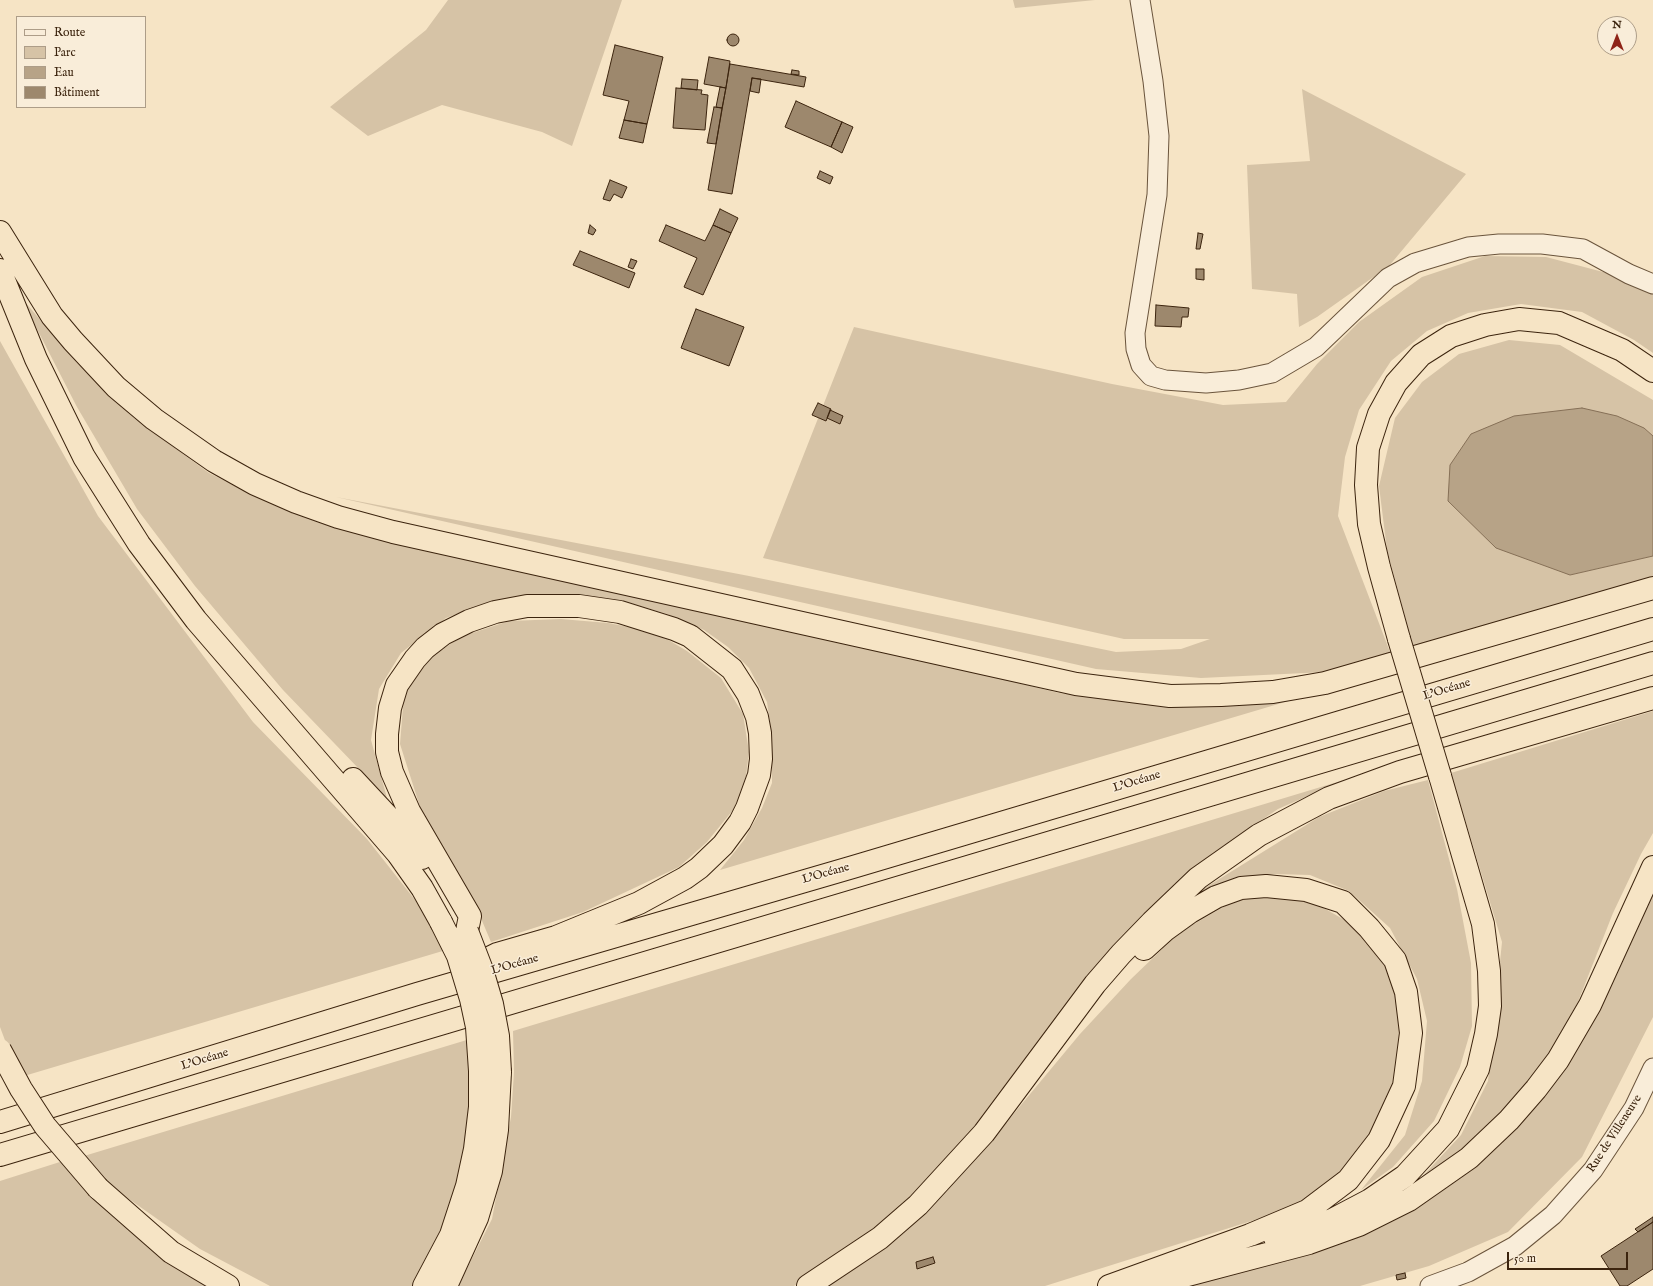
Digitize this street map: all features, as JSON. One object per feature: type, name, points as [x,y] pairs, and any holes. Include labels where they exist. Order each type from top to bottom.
[{"type":"highway","points":[[0,232],[52,316],[116,387],[154,419],[214,461],[255,484],[296,502],[338,517],[400,534],[1068,682],[1120,691],[1170,696],[1272,692],[1325,684],[1653,588]]},
{"type":"highway","points":[[0,270],[21,323],[84,458],[112,504],[154,565],[191,614],[398,854],[422,888],[459,921]]},
{"type":"highway","points":[[1122,1286],[1332,1220],[1370,1200],[1405,1176],[1448,1129],[1478,1069],[1486,1034],[1490,1006],[1489,971],[1483,924],[1378,567],[1369,524],[1366,485],[1368,448],[1378,414],[1396,383],[1422,355],[1451,336],[1485,325],[1519,319],[1559,323],[1622,350],[1653,371]]},
{"type":"highway","points":[[418,994],[498,954],[556,937],[639,903],[686,878],[704,864],[723,845],[740,822],[749,802],[759,775],[761,759],[760,733],[757,717],[748,694],[732,670],[696,640],[674,628],[620,612],[579,606],[527,606],[495,612],[469,621],[443,634],[425,648],[415,659],[397,685],[390,708],[387,734],[387,752],[392,772],[459,921],[458,956],[471,999],[477,1027],[490,1071],[497,1130],[491,1171],[477,1218],[446,1286]]},
{"type":"highway","name":"L’Océane","points":[[0,1122],[418,994],[1653,629]]},
{"type":"highway","points":[[0,1155],[1653,663]]},
{"type":"highway","points":[[808,1286],[880,1238],[918,1205],[950,1172],[984,1133],[1095,984],[1152,922],[1198,878],[1259,835],[1329,798],[1400,772],[1653,698]]},
{"type":"highway","points":[[1145,1286],[1309,1243],[1359,1225],[1409,1200],[1469,1158],[1509,1120],[1536,1089],[1558,1060],[1590,1005],[1653,867]]},
{"type":"highway","points":[[1076,1010],[1089,1006],[1131,960],[1165,930],[1190,912],[1216,897],[1241,888],[1266,886],[1306,890],[1343,902],[1369,928],[1395,960],[1406,992],[1411,1033],[1404,1086],[1379,1140],[1348,1180],[1307,1211],[1250,1235],[1109,1286]]},
{"type":"highway","points":[[0,1050],[21,1089],[45,1126],[98,1188],[171,1252],[228,1286]]},
{"type":"highway","points":[[424,1286],[450,1235],[467,1186],[475,1149],[480,1107],[490,1071]]},
{"type":"street","points":[[1140,0],[1153,82],[1159,136],[1157,195],[1135,333],[1136,349],[1141,365],[1151,376],[1165,380],[1206,383],[1239,380],[1272,373],[1316,347],[1388,278],[1415,263],[1468,247],[1499,244],[1542,244],[1583,249],[1653,284]]},
{"type":"street","name":"Rue de Villeneuve","points":[[1430,1286],[1468,1272],[1515,1246],[1553,1215],[1593,1170],[1634,1108],[1653,1068]]},
{"type":"green space","points":[[448,0],[622,0],[572,146],[542,132],[442,105],[368,136],[330,107],[426,30]]},
{"type":"green space","points":[[1013,0],[1095,0],[1015,8]]},
{"type":"green space","points":[[1302,89],[1466,174],[1389,266],[1317,317],[1299,327],[1297,294],[1252,289],[1247,165],[1310,161]]},
{"type":"green space","points":[[1485,256],[1546,257],[1607,273],[1653,292],[1653,353],[1634,340],[1582,312],[1521,304],[1468,313],[1427,331],[1391,361],[1359,410],[1345,457],[1338,516],[1390,652],[1326,672],[1201,678],[1096,669],[336,497],[749,576],[1116,652],[1181,649],[1210,639],[1124,639],[763,558],[854,327],[1112,384],[1223,405],[1286,402],[1317,364],[1359,322],[1422,277]]},
{"type":"green space","points":[[20,296],[76,362],[134,418],[209,473],[270,503],[407,546],[905,655],[1059,693],[1154,705],[1238,706],[1322,691],[720,870],[744,840],[762,808],[772,783],[772,738],[767,702],[749,668],[728,647],[704,630],[667,614],[630,603],[586,596],[552,594],[489,602],[446,618],[401,653],[379,689],[371,740],[387,798],[283,690],[195,586],[137,509],[77,407]]},
{"type":"green space","points":[[1509,340],[1560,345],[1653,400],[1653,436],[1644,428],[1570,575],[1653,556],[1653,578],[1414,650],[1387,550],[1379,486],[1395,418],[1422,382],[1459,354]]},
{"type":"green space","points":[[0,341],[98,516],[253,722],[367,839],[434,924],[446,950],[24,1076],[6,1043],[0,1027]]},
{"type":"green space","points":[[561,619],[608,623],[655,632],[687,651],[721,678],[743,714],[749,752],[745,784],[733,810],[707,842],[679,867],[583,912],[491,942],[477,909],[421,810],[400,744],[404,694],[432,656],[463,636],[509,621]]},
{"type":"green space","points":[[1653,711],[1653,833],[1641,854],[1613,913],[1570,1022],[1553,1054],[1476,1141],[1420,1179],[1461,1135],[1488,1081],[1502,942],[1451,773]]},
{"type":"green space","points":[[1344,780],[1278,809],[1213,853],[1130,929],[1049,1037],[918,1196],[821,1271],[794,1286],[458,1286],[492,1219],[511,1117],[514,1072],[513,1031]]},
{"type":"green space","points":[[1428,780],[1457,889],[1471,963],[1472,1026],[1460,1067],[1434,1121],[1393,1167],[1361,1190],[1405,1135],[1422,1081],[1427,1021],[1417,979],[1390,928],[1349,891],[1310,875],[1274,874],[1229,883],[1192,896],[1319,817],[1384,791]]},
{"type":"green space","points":[[1653,894],[1653,1017],[1582,1157],[1508,1232],[1429,1266],[1360,1286],[1189,1286],[1370,1233],[1412,1212],[1476,1165],[1585,1036],[1621,965]]},
{"type":"green space","points":[[1263,896],[1294,897],[1322,907],[1348,922],[1377,951],[1395,986],[1403,1032],[1399,1064],[1381,1123],[1344,1173],[1313,1195],[1280,1212],[1045,1286],[823,1286],[991,1141],[1080,1034],[1131,979],[1180,932],[1232,902]]},
{"type":"green space","points":[[470,1039],[473,1071],[465,1167],[440,1241],[414,1286],[270,1286],[200,1249],[109,1185],[84,1156]]},
{"type":"green space","points":[[63,1161],[210,1286],[0,1286],[0,1181]]},
{"type":"water","points":[[1582,408],[1617,416],[1644,428],[1653,436],[1653,556],[1570,575],[1496,548],[1448,501],[1450,465],[1471,434],[1514,416]]},
{"type":"building","points":[[731,34],[735,34],[739,40],[735,46],[731,46],[727,42],[727,38]]},
{"type":"building","points":[[615,45],[663,57],[647,124],[624,120],[629,101],[603,95]]},
{"type":"building","points":[[709,57],[730,61],[726,88],[704,84]]},
{"type":"building","points":[[730,64],[806,77],[804,87],[752,78],[732,194],[708,190]]},
{"type":"building","points":[[792,70],[799,71],[799,75],[791,74]]},
{"type":"building","points":[[752,78],[761,79],[759,93],[750,91]]},
{"type":"building","points":[[682,79],[698,80],[697,90],[681,88]]},
{"type":"building","points":[[720,87],[726,88],[722,108],[716,107]]},
{"type":"building","points":[[676,88],[702,90],[701,94],[708,95],[705,130],[673,128]]},
{"type":"building","points":[[796,101],[842,122],[831,147],[785,127]]},
{"type":"building","points":[[714,107],[722,108],[716,144],[707,143]]},
{"type":"building","points":[[624,120],[647,124],[643,143],[619,138]]},
{"type":"building","points":[[842,122],[853,127],[842,153],[831,147]]},
{"type":"building","points":[[820,171],[833,177],[830,184],[817,178]]},
{"type":"building","points":[[610,180],[627,187],[622,198],[614,194],[610,201],[603,199]]},
{"type":"building","points":[[720,209],[738,218],[731,233],[713,225]]},
{"type":"building","points":[[590,225],[596,230],[593,235],[588,233]]},
{"type":"building","points":[[666,225],[705,241],[713,225],[731,233],[703,295],[684,287],[697,258],[659,241]]},
{"type":"building","points":[[1198,233],[1203,234],[1200,249],[1196,249]]},
{"type":"building","points":[[580,251],[635,273],[629,288],[573,265]]},
{"type":"building","points":[[631,259],[637,261],[633,269],[628,267]]},
{"type":"building","points":[[1196,269],[1204,269],[1204,280],[1196,279]]},
{"type":"building","points":[[1156,305],[1189,308],[1188,317],[1182,317],[1181,327],[1155,326]]},
{"type":"building","points":[[696,309],[744,327],[729,366],[681,348]]},
{"type":"building","points":[[818,403],[831,409],[826,421],[812,415]]},
{"type":"building","points":[[830,410],[843,416],[840,424],[827,418]]},
{"type":"building","points":[[1653,1217],[1653,1222],[1638,1232],[1635,1229]]},
{"type":"building","points":[[1653,1222],[1653,1269],[1627,1286],[1620,1286],[1601,1256]]},
{"type":"building","points":[[933,1257],[935,1263],[917,1269],[916,1262]]},
{"type":"building","points":[[1405,1273],[1406,1278],[1397,1280],[1396,1275]]}]
